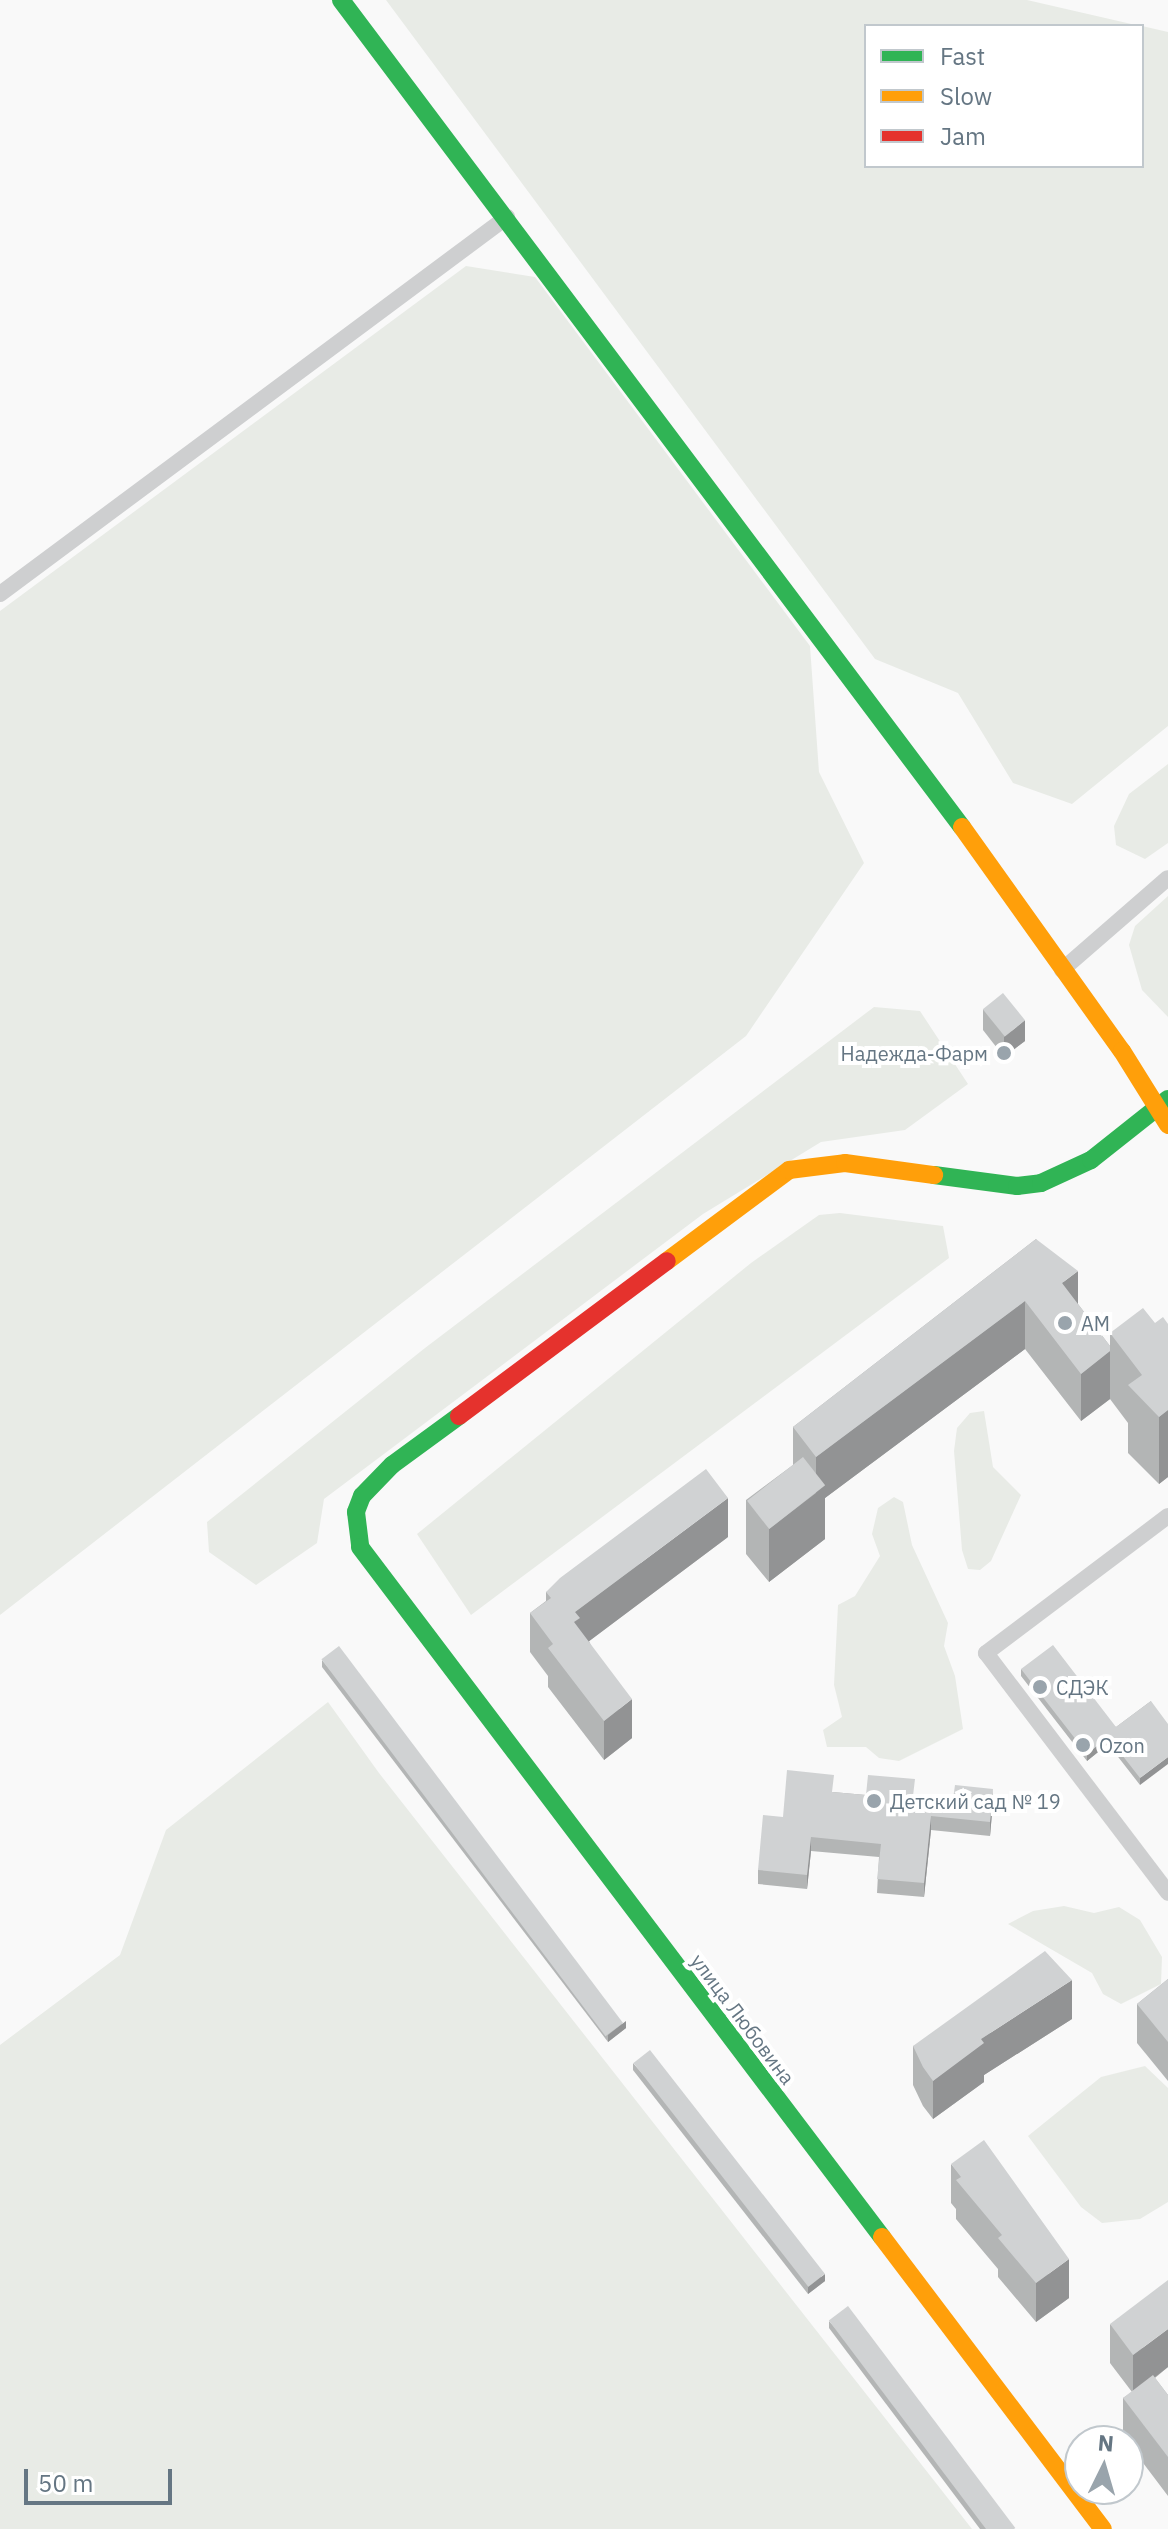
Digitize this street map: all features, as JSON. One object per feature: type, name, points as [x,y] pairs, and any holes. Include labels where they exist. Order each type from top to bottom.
[{"type":"street","points":[[341,0],[957,820],[1064,974],[1163,1103],[1168,1125]]},
{"type":"street","points":[[0,594],[507,217]]},
{"type":"street","points":[[1064,974],[1168,878]]},
{"type":"street","name":"улица Любовина","points":[[1103,2529],[398,1601],[360,1547],[356,1531],[362,1496],[392,1465],[789,1170],[845,1163],[1017,1186],[1041,1183],[1091,1160],[1163,1103]]},
{"type":"street","points":[[1168,1516],[986,1653],[1168,1893]]},
{"type":"shaded area","points":[[386,0],[1027,0],[1131,24],[864,24],[864,168],[1144,168],[1144,26],[1168,32],[1168,726],[1072,804],[1013,783],[958,693],[875,659]]},
{"type":"shaded area","points":[[466,266],[535,277],[810,646],[819,772],[864,863],[746,1036],[0,1615],[0,611]]},
{"type":"shaded area","points":[[1168,764],[1168,843],[1145,859],[1116,845],[1114,826],[1129,794]]},
{"type":"shaded area","points":[[1168,896],[1168,1017],[1142,990],[1129,945],[1135,926]]},
{"type":"shaded area","points":[[874,1007],[920,1011],[968,1084],[905,1130],[821,1142],[703,1214],[324,1499],[317,1543],[256,1585],[209,1552],[207,1522],[425,1348]]},
{"type":"shaded area","points":[[840,1213],[943,1226],[949,1258],[471,1615],[417,1534],[751,1263],[819,1215]]},
{"type":"shaded area","points":[[984,1411],[993,1467],[1021,1495],[991,1561],[980,1570],[968,1569],[962,1550],[954,1451],[957,1428],[970,1413]]},
{"type":"shaded area","points":[[894,1497],[903,1502],[912,1545],[948,1623],[944,1646],[955,1676],[963,1729],[899,1761],[879,1758],[866,1747],[827,1747],[823,1730],[842,1717],[834,1685],[838,1605],[855,1596],[880,1556],[872,1534],[878,1508]]},
{"type":"shaded area","points":[[328,1702],[379,1773],[972,2529],[0,2529],[0,2045],[120,1955],[166,1830]]},
{"type":"shaded area","points":[[1064,1906],[1094,1913],[1119,1907],[1140,1920],[1162,1957],[1161,1984],[1121,2004],[1103,1994],[1092,1973],[1008,1924],[1033,1911]]},
{"type":"shaded area","points":[[1145,2066],[1168,2088],[1168,2202],[1140,2219],[1102,2223],[1081,2207],[1028,2136],[1101,2077]]},
{"type":"building","points":[[1003,993],[1025,1020],[1005,1037],[983,1009]]},
{"type":"building","points":[[1036,1239],[1078,1271],[1062,1283],[1110,1346],[1110,1351],[1081,1374],[1025,1301],[816,1457],[793,1427]]},
{"type":"building","points":[[1143,1308],[1155,1323],[1163,1317],[1168,1324],[1168,1410],[1159,1417],[1128,1385],[1142,1375],[1110,1333]]},
{"type":"building","points":[[803,1457],[825,1485],[769,1529],[747,1501]]},
{"type":"building","points":[[706,1469],[728,1498],[575,1612],[580,1618],[574,1622],[632,1699],[604,1721],[548,1648],[553,1644],[530,1613],[551,1598],[546,1592],[560,1578]]},
{"type":"building","points":[[1053,1645],[1116,1727],[1151,1701],[1168,1724],[1168,1757],[1140,1778],[1108,1737],[1087,1754],[1021,1669]]},
{"type":"building","points":[[339,1646],[623,2023],[605,2036],[321,1659]]},
{"type":"building","points":[[787,1770],[834,1775],[832,1792],[866,1795],[868,1775],[915,1779],[913,1796],[953,1799],[955,1785],[993,1789],[990,1822],[931,1816],[924,1883],[877,1879],[881,1844],[811,1837],[807,1875],[758,1870],[763,1815],[783,1817]]},
{"type":"building","points":[[1045,1951],[1072,1980],[981,2039],[984,2043],[933,2081],[913,2046]]},
{"type":"building","points":[[1168,1979],[1168,2042],[1137,2004]]},
{"type":"building","points":[[650,2050],[825,2274],[808,2287],[633,2063]]},
{"type":"building","points":[[984,2140],[1069,2259],[1036,2283],[998,2238],[1002,2235],[956,2180],[961,2177],[951,2164]]},
{"type":"building","points":[[1168,2280],[1168,2329],[1133,2355],[1110,2324]]},
{"type":"building","points":[[848,2306],[1015,2528],[986,2529],[829,2320]]},
{"type":"building","points":[[1153,2375],[1168,2395],[1168,2457],[1144,2425],[1123,2398]]},
{"type":"traffic: fast","points":[[341,0],[962,827]]},
{"type":"traffic: fast","points":[[934,1175],[1017,1186],[1041,1183],[1091,1160],[1168,1099]]},
{"type":"traffic: fast","points":[[459,1416],[392,1465],[362,1496],[356,1512],[360,1547],[882,2237]]},
{"type":"traffic: slow","points":[[962,827],[1122,1051],[1168,1125]]},
{"type":"traffic: slow","points":[[667,1261],[789,1170],[845,1163],[934,1175]]},
{"type":"traffic: slow","points":[[882,2237],[1103,2529]]},
{"type":"traffic: jam","points":[[459,1416],[667,1261]]},
{"type":"place","name":"Надежда-Фарм","points":[[1004,1053]]},
{"type":"place","name":"АМ","points":[[1065,1323]]},
{"type":"place","name":"СДЭК","points":[[1040,1687]]},
{"type":"place","name":"Ozon","points":[[1083,1745]]},
{"type":"place","name":"Детский сад № 19","points":[[874,1801]]}]
